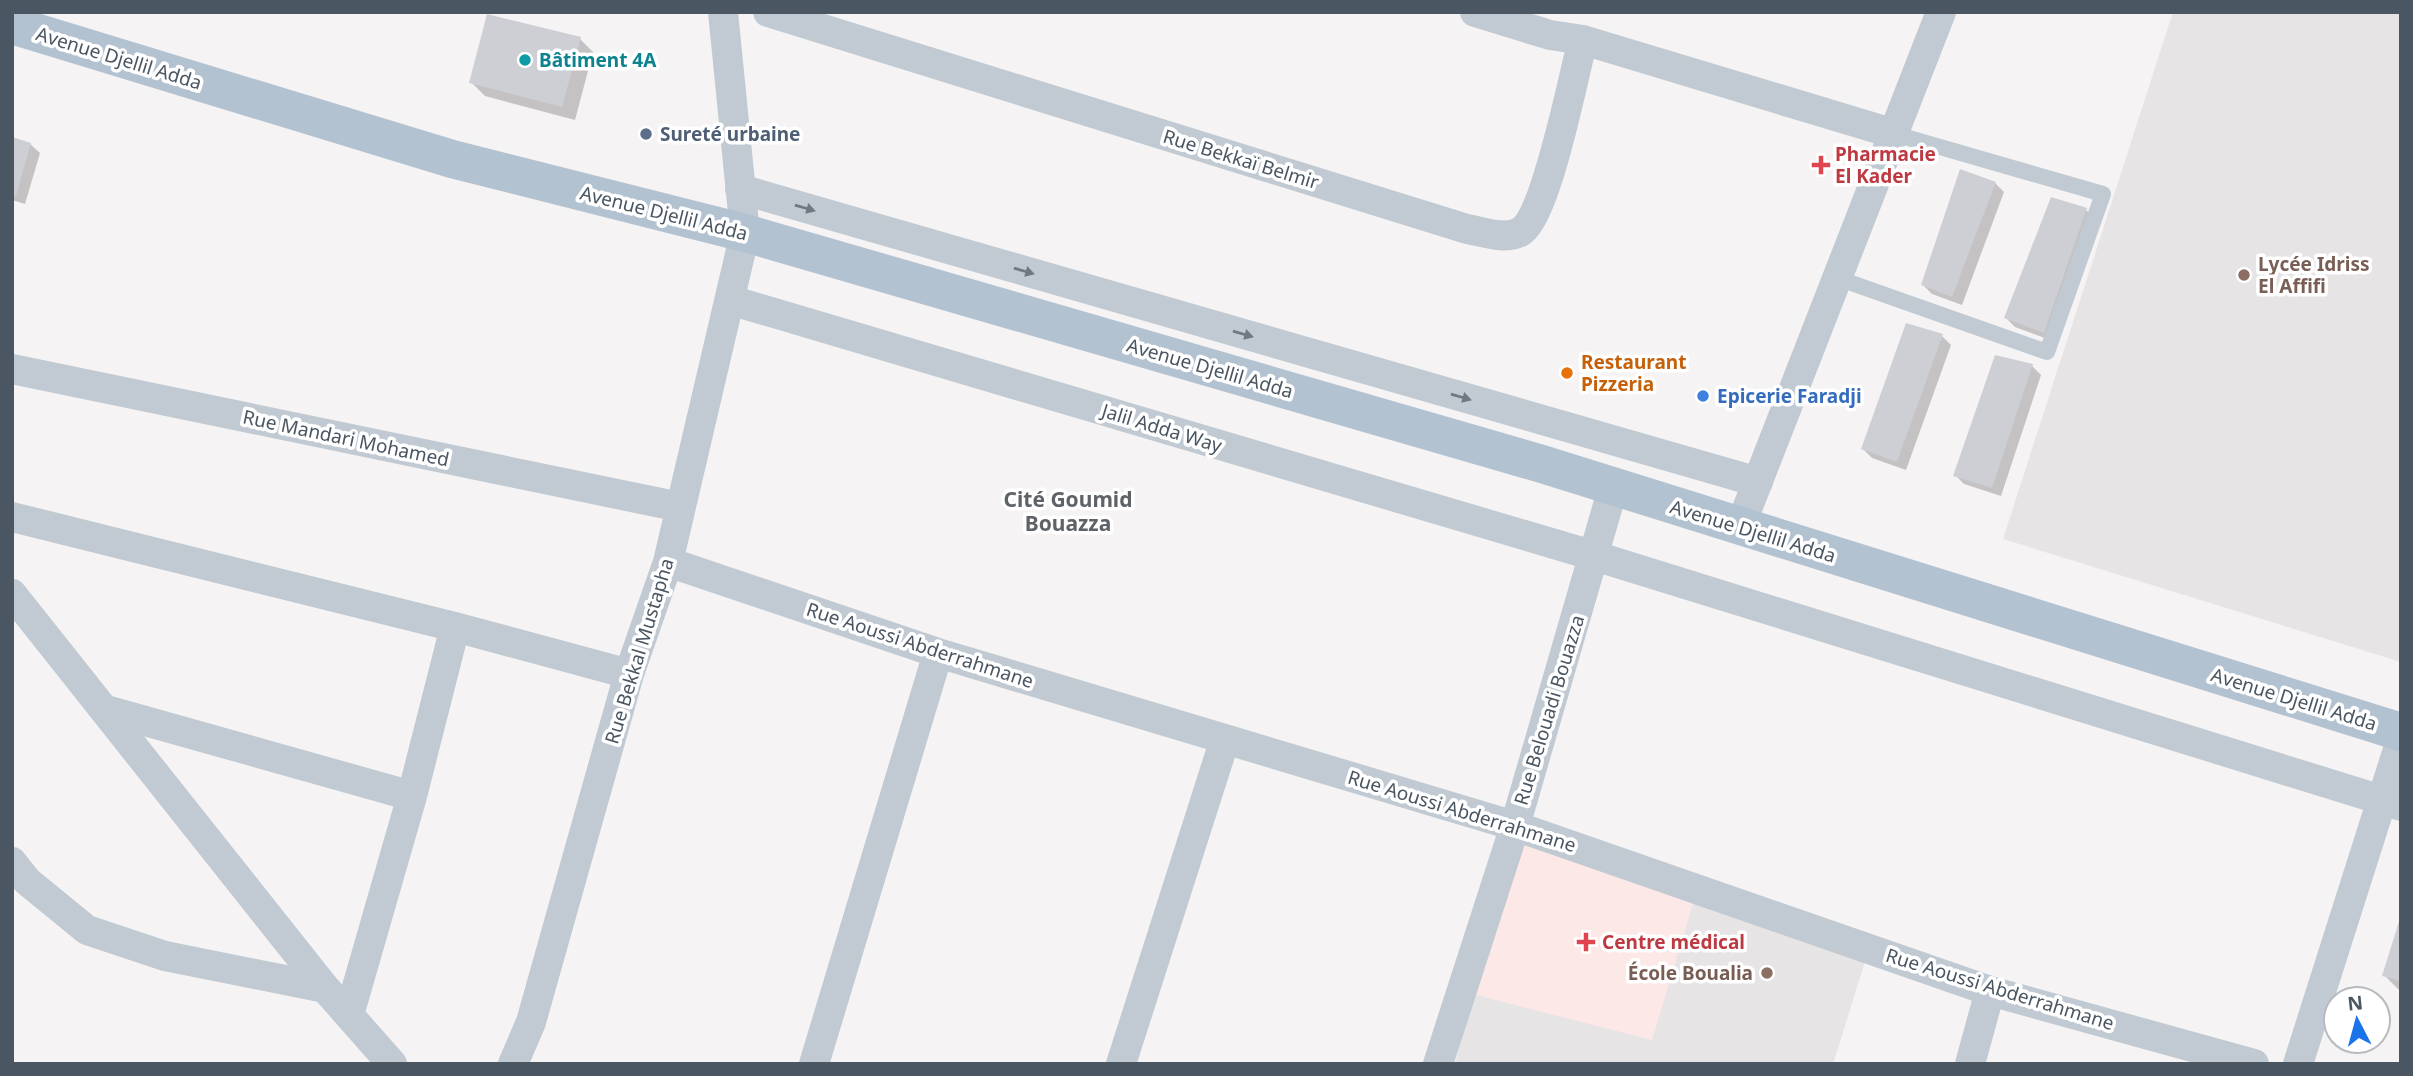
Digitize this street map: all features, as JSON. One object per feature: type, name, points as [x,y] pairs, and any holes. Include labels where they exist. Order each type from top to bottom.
[{"type":"main road","name":"Avenue Djellil Adda","points":[[12,25],[452,159],[745,233],[1542,464],[2401,732]]},
{"type":"street","name":"Rue Bekkal Mustapha","points":[[513,1064],[531,1022],[629,674],[668,562],[745,233],[723,12]]},
{"type":"street","name":"Rue Bekkaï Belmir","points":[[768,12],[1467,229],[1508,237],[1522,231],[1534,218],[1544,193],[1583,40]]},
{"type":"street","points":[[1475,12],[1550,35],[1583,40],[1895,134]]},
{"type":"street","points":[[1740,527],[1840,279],[1941,12]]},
{"type":"street","points":[[740,189],[1758,482]]},
{"type":"street","name":"Jalil Adda Way","points":[[730,300],[1595,556]]},
{"type":"street","name":"Rue Mandari Mohamed","points":[[12,369],[681,507]]},
{"type":"street","name":"Rue Belouadi Bouazza","points":[[1438,1064],[1515,826],[1613,488]]},
{"type":"street","points":[[12,517],[455,627],[629,674]]},
{"type":"street","points":[[1595,556],[2392,804]]},
{"type":"street","name":"Rue Aoussi Abderrahmane","points":[[668,562],[938,653],[1515,826],[1990,991],[2254,1064]]},
{"type":"street","points":[[12,594],[324,988],[391,1064]]},
{"type":"street","points":[[349,1015],[412,796],[455,627]]},
{"type":"street","points":[[814,1064],[938,653]]},
{"type":"street","points":[[106,710],[412,796]]},
{"type":"street","points":[[1121,1064],[1224,739]]},
{"type":"street","points":[[2298,1064],[2392,804],[2401,740]]},
{"type":"street","points":[[12,862],[27,881],[87,930],[165,956],[324,988]]},
{"type":"street","points":[[1970,1064],[1990,991]]},
{"type":"lane","points":[[1840,279],[2047,352],[2103,194],[1895,134]]},
{"type":"shaded area","name":"Lycée Idriss El Affifi","points":[[2173,12],[2401,12],[2401,662],[2003,539]]},
{"type":"shaded area","name":"Centre médical","points":[[1523,843],[1697,890],[1652,1040],[1472,994]]},
{"type":"shaded area","name":"École Boualia","points":[[1697,890],[1868,952],[1833,1064],[1455,1064],[1472,994]]},
{"type":"building","name":"Bâtiment 4A","points":[[487,14],[581,37],[562,107],[469,83]]},
{"type":"building","points":[[12,137],[31,143],[16,196],[12,195]]},
{"type":"building","points":[[1960,169],[1996,182],[1952,297],[1921,285]]},
{"type":"building","points":[[2051,197],[2087,208],[2044,333],[2004,318]]},
{"type":"building","points":[[1906,323],[1943,334],[1897,462],[1861,449]]},
{"type":"building","points":[[1995,355],[2033,364],[1992,488],[1953,476]]},
{"type":"building","points":[[2401,915],[2401,981],[2382,976]]},
{"type":"place","name":"Bâtiment 4A","points":[[525,60]]},
{"type":"place","name":"Sureté urbaine","points":[[646,134]]},
{"type":"place","name":"Pharmacie El Kader","points":[[1821,165]]},
{"type":"place","name":"Lycée Idriss El Affifi","points":[[2244,275]]},
{"type":"place","name":"Restaurant Pizzeria","points":[[1567,373]]},
{"type":"place","name":"Epicerie Faradji","points":[[1703,396]]},
{"type":"place","name":"Centre médical","points":[[1586,942]]},
{"type":"place","name":"École Boualia","points":[[1767,973]]},
{"type":"district","name":"Cité Goumid Bouazza","points":[[1068,512]]}]
